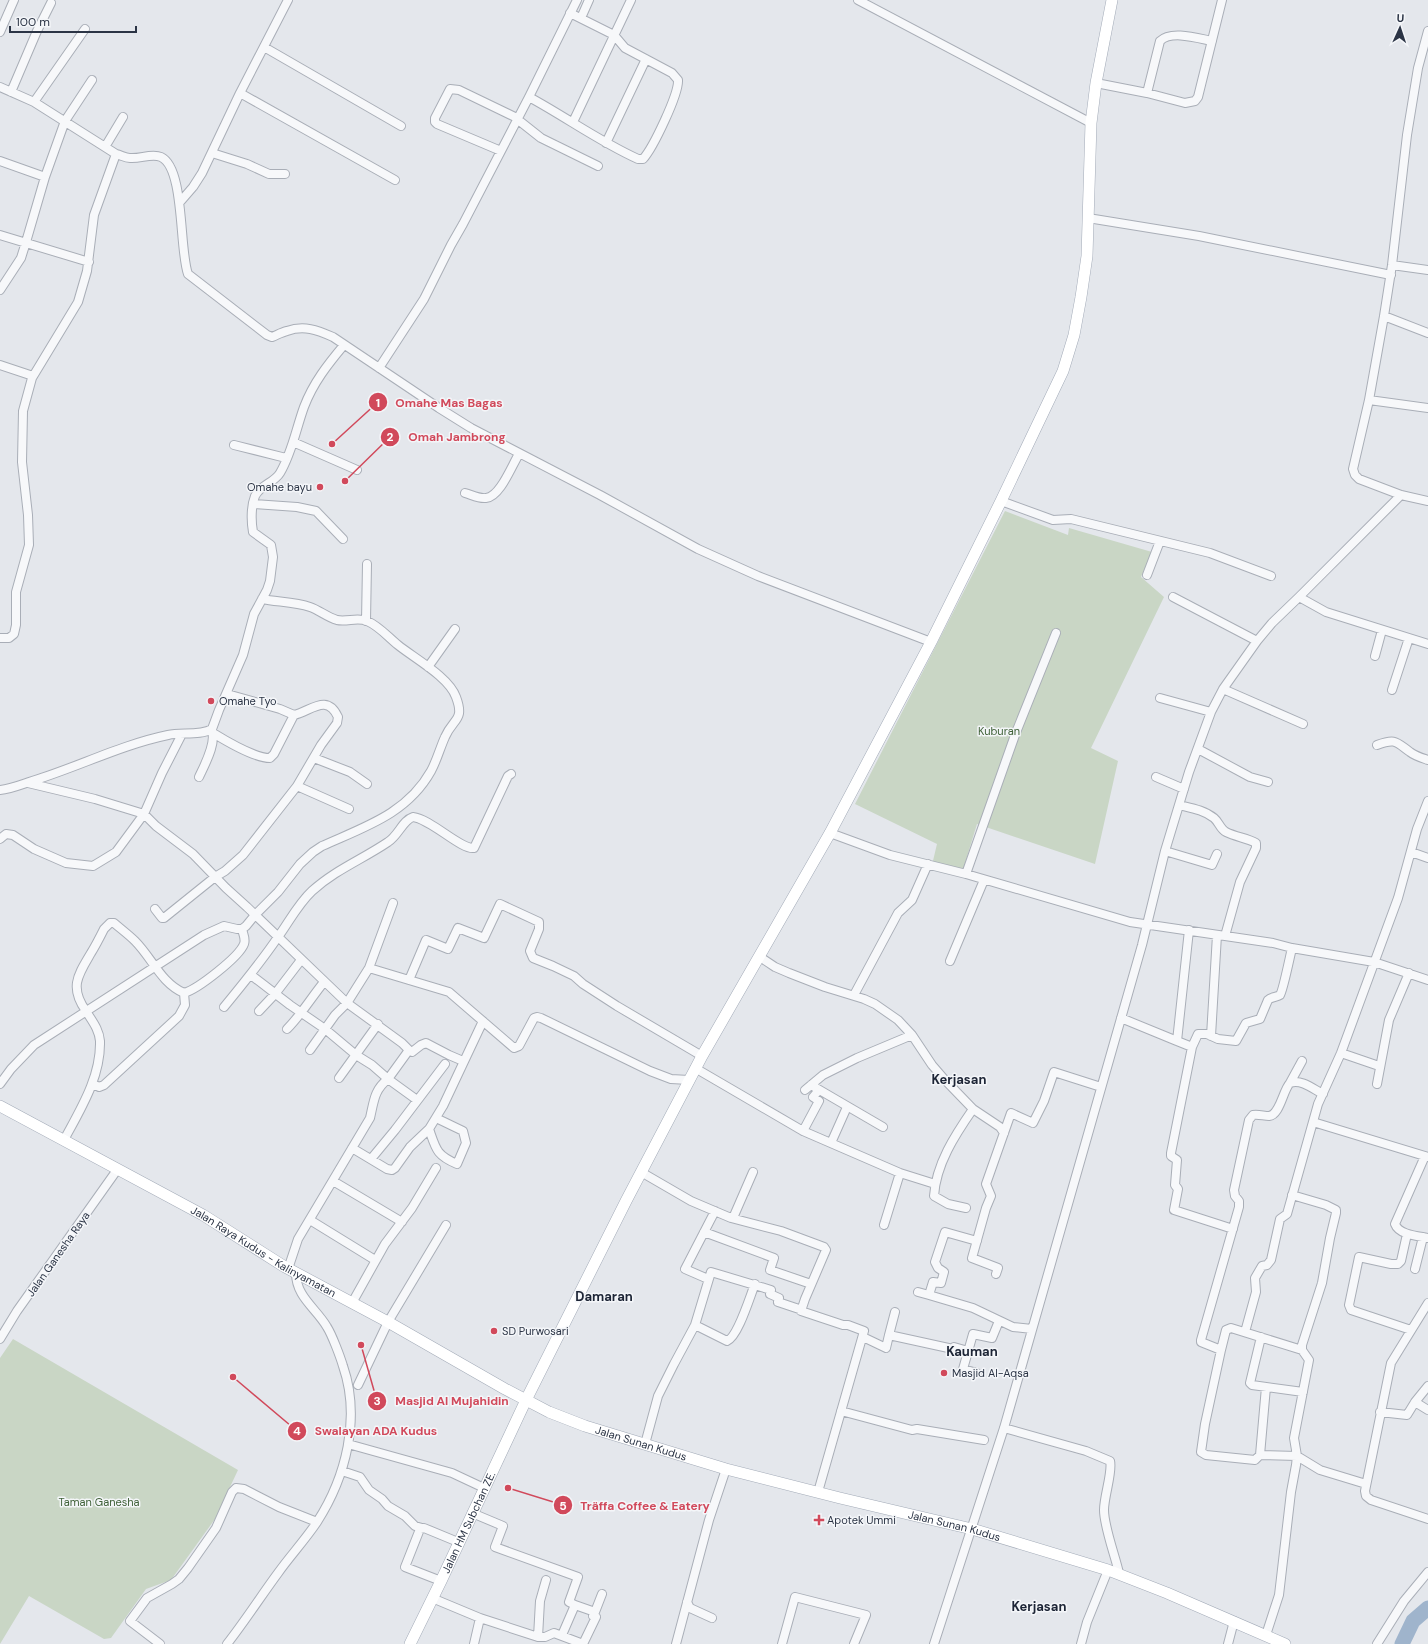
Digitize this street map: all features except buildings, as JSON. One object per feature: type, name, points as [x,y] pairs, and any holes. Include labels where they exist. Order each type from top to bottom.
[{"type":"main road","name":"Jalan HM Subchan ZE.","points":[[410,1644],[526,1400],[641,1172],[695,1068],[830,833],[931,642],[1048,403],[1068,356],[1082,296],[1087,256],[1091,122],[1096,83],[1112,0]]},
{"type":"main road","name":"Jalan Raya Kudus - Kalinyamatan","points":[[0,1106],[203,1215],[292,1271],[388,1322],[526,1400]]},
{"type":"main road","name":"Jalan Sunan Kudus","points":[[526,1400],[548,1412],[566,1419],[726,1469],[972,1529],[1120,1573],[1266,1634],[1285,1644]]},
{"type":"street","points":[[0,32],[3,16],[14,0]]},
{"type":"street","points":[[180,202],[198,179],[212,153],[240,93],[288,0]]},
{"type":"street","points":[[379,368],[424,299],[529,97],[577,0]]},
{"type":"street","points":[[581,18],[589,0]]},
{"type":"street","points":[[573,122],[631,0]]},
{"type":"street","points":[[858,0],[1091,122]]},
{"type":"street","points":[[1096,83],[1147,93],[1185,103],[1194,101],[1198,98],[1222,0]]},
{"type":"street","points":[[11,92],[37,31],[51,3]]},
{"type":"street","points":[[529,97],[606,143],[638,159],[643,159],[646,155],[666,116],[677,90],[678,80],[672,73],[624,48],[614,35],[570,12]]},
{"type":"street","points":[[34,102],[85,29]]},
{"type":"street","points":[[1428,31],[1418,68],[1407,135],[1391,276],[1369,400],[1353,470],[1359,479],[1400,495],[1428,502]]},
{"type":"street","points":[[1147,93],[1160,41],[1164,37],[1173,36],[1212,41]]},
{"type":"street","points":[[264,47],[401,126]]},
{"type":"street","points":[[606,143],[646,59]]},
{"type":"street","points":[[0,290],[20,258],[45,177],[65,121],[92,80]]},
{"type":"street","points":[[0,87],[34,102],[116,154],[130,158],[154,156],[162,157],[169,163],[180,202],[182,244],[188,274],[267,335],[272,337],[285,331],[307,328],[315,329],[333,337],[438,408],[519,454],[600,495],[698,549],[758,576],[931,642]]},
{"type":"street","points":[[501,151],[435,122],[435,118],[450,89],[459,90],[517,119],[541,138],[598,166]]},
{"type":"street","points":[[240,93],[395,180]]},
{"type":"street","points":[[105,147],[122,117]]},
{"type":"street","points":[[212,153],[247,164],[269,174],[284,174]]},
{"type":"street","points":[[0,638],[9,638],[14,634],[16,625],[16,592],[29,545],[28,515],[22,462],[24,411],[33,376],[78,302],[89,262],[94,215],[116,154]]},
{"type":"street","points":[[0,161],[45,177]]},
{"type":"street","points":[[1088,218],[1199,236],[1391,276]]},
{"type":"street","points":[[0,235],[89,262]]},
{"type":"street","points":[[1392,264],[1428,270]]},
{"type":"street","points":[[1384,316],[1428,333]]},
{"type":"street","points":[[199,777],[209,754],[212,742],[212,731],[219,710],[243,655],[254,614],[270,581],[271,545],[252,532],[253,504],[258,490],[277,477],[293,442],[301,415],[311,392],[328,364],[344,345]]},
{"type":"street","points":[[0,365],[33,376]]},
{"type":"street","points":[[1369,400],[1428,408]]},
{"type":"street","points":[[293,442],[357,470]]},
{"type":"street","points":[[234,446],[286,458]]},
{"type":"street","points":[[465,493],[487,498],[496,494],[519,454]]},
{"type":"street","points":[[934,1644],[1004,1428],[1142,945],[1165,851],[1184,788],[1211,712],[1223,689],[1256,641],[1272,623],[1400,495]]},
{"type":"street","points":[[1001,501],[1052,520],[1071,519],[1210,553],[1257,569],[1270,576]]},
{"type":"street","points":[[253,504],[303,508],[316,511],[342,539]]},
{"type":"street","points":[[1147,576],[1160,541]]},
{"type":"street","points":[[366,621],[367,564]]},
{"type":"street","points":[[1173,597],[1256,641]]},
{"type":"street","points":[[1299,597],[1326,612],[1428,644]]},
{"type":"street","points":[[242,929],[278,892],[300,864],[313,852],[322,846],[386,817],[408,801],[426,780],[432,770],[445,736],[451,725],[459,719],[460,713],[456,696],[438,675],[373,624],[366,621],[338,620],[309,607],[262,600]]},
{"type":"street","points":[[428,666],[455,629]]},
{"type":"street","points":[[1375,656],[1382,630]]},
{"type":"street","points":[[966,874],[1015,735],[1056,633]]},
{"type":"street","points":[[1392,690],[1409,638]]},
{"type":"street","points":[[1223,689],[1303,724]]},
{"type":"street","points":[[155,909],[162,918],[164,918],[215,877],[225,871],[243,855],[297,786],[337,723],[338,717],[336,713],[331,708],[319,704],[294,715],[280,709],[226,694]]},
{"type":"street","points":[[1160,698],[1211,712]]},
{"type":"street","points":[[0,790],[144,741],[169,735],[212,731],[226,741],[260,757],[270,758],[274,754],[294,715]]},
{"type":"street","points":[[0,839],[6,834],[13,835],[34,849],[66,863],[93,866],[116,852],[144,814],[162,773],[182,734]]},
{"type":"street","points":[[1377,745],[1388,741],[1397,742],[1412,754],[1428,760]]},
{"type":"street","points":[[1198,749],[1250,777],[1268,782]]},
{"type":"street","points":[[314,758],[350,772],[367,784]]},
{"type":"street","points":[[224,1007],[251,975],[298,908],[311,892],[331,875],[371,854],[392,840],[411,817],[416,817],[444,832],[470,849],[474,848],[508,776],[511,774]]},
{"type":"street","points":[[1156,777],[1184,788]]},
{"type":"street","points":[[27,782],[102,800],[144,814],[156,826],[193,854],[346,1003],[378,1024],[412,1052],[426,1043],[463,1061]]},
{"type":"street","points":[[297,786],[349,809]]},
{"type":"street","points":[[1245,1332],[1256,1292],[1255,1278],[1259,1268],[1267,1265],[1271,1260],[1280,1219],[1287,1214],[1313,1122],[1323,1094],[1341,1053],[1398,898],[1417,829],[1428,801]]},
{"type":"street","points":[[1179,805],[1199,810],[1210,815],[1216,820],[1222,829],[1228,833],[1256,843],[1256,848],[1240,882],[1225,936]]},
{"type":"street","points":[[830,833],[890,855],[966,874],[1130,922],[1273,943],[1292,948],[1374,962],[1409,972],[1428,980]]},
{"type":"street","points":[[1165,851],[1212,865],[1217,854]]},
{"type":"street","points":[[1411,852],[1428,858]]},
{"type":"street","points":[[854,995],[898,913],[912,900],[928,864]]},
{"type":"street","points":[[950,961],[984,880]]},
{"type":"street","points":[[310,1050],[346,1003],[369,968],[393,903]]},
{"type":"street","points":[[409,980],[426,940],[448,949],[458,928],[484,938],[500,904],[539,922],[530,951],[533,958],[574,976],[583,984],[617,1006],[702,1056]]},
{"type":"street","points":[[64,1140],[93,1084],[99,1057],[100,1040],[96,1027],[78,999],[76,984],[79,972],[104,929],[110,923],[114,923],[136,942],[155,968],[171,985],[184,993],[191,991],[220,970],[241,949],[245,943],[242,929]]},
{"type":"street","points":[[0,1084],[11,1069],[34,1045],[204,935],[224,926],[242,929]]},
{"type":"street","points":[[1177,1041],[1189,930]]},
{"type":"street","points":[[1211,1036],[1216,935]]},
{"type":"street","points":[[1233,1229],[1174,1210],[1178,1189],[1175,1185],[1178,1164],[1177,1160],[1171,1156],[1171,1153],[1192,1047],[1198,1034],[1201,1033],[1218,1039],[1236,1041],[1246,1023],[1260,1019],[1268,1000],[1280,994],[1284,987],[1284,977],[1292,948]]},
{"type":"street","points":[[760,957],[775,967],[789,973],[876,1004],[898,1020],[912,1035],[936,1070],[972,1109],[1000,1128],[1004,1133]]},
{"type":"street","points":[[259,1011],[275,994],[301,960]]},
{"type":"street","points":[[369,968],[449,992],[497,1035],[515,1048],[519,1046],[534,1018],[541,1018],[650,1071],[672,1079],[689,1080]]},
{"type":"street","points":[[1377,1084],[1379,1066],[1389,1020],[1409,972]]},
{"type":"street","points":[[251,975],[275,994],[325,1029],[356,1055],[372,1065],[388,1079],[417,1100]]},
{"type":"street","points":[[287,1029],[302,1013],[309,1001],[324,982]]},
{"type":"street","points":[[93,1084],[99,1087],[104,1086],[179,1016],[185,1004],[184,993]]},
{"type":"street","points":[[1121,1018],[1192,1047]]},
{"type":"street","points":[[352,1148],[392,1170],[410,1146],[429,1129],[436,1118],[483,1021]]},
{"type":"street","points":[[339,1078],[378,1024]]},
{"type":"street","points":[[883,1127],[819,1090],[808,1088],[823,1075],[857,1058],[912,1035]]},
{"type":"street","points":[[227,1644],[317,1522],[342,1471],[350,1427],[350,1401],[343,1365],[327,1326],[302,1294],[292,1271],[298,1239],[370,1118],[373,1099],[376,1093],[409,1050]]},
{"type":"street","points":[[1341,1053],[1379,1066]]},
{"type":"street","points":[[1221,1350],[1205,1344],[1201,1342],[1201,1340],[1239,1207],[1239,1201],[1235,1196],[1234,1190],[1250,1116],[1259,1114],[1270,1116],[1278,1109],[1302,1061]]},
{"type":"street","points":[[371,1159],[445,1064]]},
{"type":"street","points":[[695,1068],[803,1132],[900,1173],[935,1184]]},
{"type":"street","points":[[996,1274],[998,1268],[972,1258],[986,1208],[991,1196],[986,1184],[1011,1113],[1033,1123],[1044,1101],[1054,1072],[1101,1087]]},
{"type":"street","points":[[1290,1083],[1301,1082],[1323,1094]]},
{"type":"street","points":[[803,1132],[819,1101],[813,1097],[819,1090]]},
{"type":"street","points":[[831,1143],[847,1106]]},
{"type":"street","points":[[966,1208],[948,1204],[934,1196],[935,1184],[950,1144],[972,1109]]},
{"type":"street","points":[[429,1129],[437,1152],[448,1160],[457,1164],[466,1143],[463,1131],[436,1118]]},
{"type":"street","points":[[1313,1122],[1427,1157],[1395,1224],[1397,1228],[1407,1234],[1425,1238],[1416,1269]]},
{"type":"street","points":[[352,1303],[375,1260],[390,1236],[412,1208],[436,1168]]},
{"type":"street","name":"Jalan Ganesha Raya","points":[[0,1338],[17,1311],[117,1170]]},
{"type":"street","points":[[641,1172],[691,1201],[715,1211],[733,1218],[781,1231],[826,1248],[802,1310]]},
{"type":"street","points":[[733,1218],[753,1172]]},
{"type":"street","points":[[884,1225],[900,1173]]},
{"type":"street","points":[[333,1181],[402,1222]]},
{"type":"street","points":[[1292,1195],[1326,1205],[1336,1210],[1322,1283],[1302,1350]]},
{"type":"street","points":[[708,1279],[685,1269],[715,1211]]},
{"type":"street","points":[[310,1220],[375,1260]]},
{"type":"street","points":[[358,1385],[388,1322],[446,1225]]},
{"type":"street","points":[[704,1232],[774,1258],[770,1270],[811,1284]]},
{"type":"street","points":[[929,1295],[933,1282],[941,1284],[944,1272],[938,1268],[935,1262],[945,1232],[977,1241]]},
{"type":"street","points":[[1407,1234],[1402,1260],[1398,1264],[1391,1264],[1358,1257],[1349,1304],[1351,1310],[1412,1330]]},
{"type":"street","points":[[645,1444],[658,1396],[695,1325],[711,1272],[755,1284],[771,1290],[770,1294],[779,1298],[778,1302],[802,1310],[802,1312],[864,1330],[818,1492]]},
{"type":"street","points":[[695,1325],[718,1335],[727,1341],[730,1340],[736,1330],[755,1284]]},
{"type":"street","points":[[918,1292],[973,1308],[1013,1327],[1032,1329]]},
{"type":"street","points":[[1428,1302],[1391,1363],[1365,1491],[1366,1496],[1371,1500],[1428,1519]]},
{"type":"street","points":[[863,1337],[886,1348],[895,1312]]},
{"type":"street","points":[[977,1373],[963,1369],[973,1334],[992,1338],[999,1321]]},
{"type":"street","points":[[1266,1387],[1260,1454],[1255,1460],[1206,1455],[1201,1452],[1204,1424],[1221,1350],[1226,1330],[1228,1328],[1302,1350],[1309,1360],[1294,1438],[1297,1456],[1287,1519],[1279,1595],[1266,1634]]},
{"type":"street","points":[[889,1335],[968,1351]]},
{"type":"street","points":[[1261,1337],[1250,1381],[1252,1385],[1303,1392]]},
{"type":"street","points":[[1380,1412],[1407,1414],[1428,1386]]},
{"type":"street","points":[[1415,1402],[1428,1410]]},
{"type":"street","points":[[841,1411],[912,1430],[917,1429],[984,1440]]},
{"type":"street","points":[[1004,1428],[1086,1451],[1110,1461],[1112,1466],[1106,1491],[1104,1510],[1105,1521],[1120,1573]]},
{"type":"street","points":[[348,1444],[452,1473],[484,1488]]},
{"type":"street","points":[[1260,1454],[1297,1456],[1320,1470],[1366,1484]]},
{"type":"street","points":[[676,1644],[709,1520],[726,1469]]},
{"type":"street","points":[[342,1471],[360,1477],[369,1490],[382,1499],[388,1506],[405,1516],[415,1526],[458,1542]]},
{"type":"street","points":[[160,1644],[130,1622],[147,1598],[179,1579],[188,1568],[216,1528],[232,1492],[236,1488],[244,1488],[279,1507],[317,1522]]},
{"type":"street","points":[[472,1513],[503,1526],[495,1547],[578,1577]]},
{"type":"street","points":[[422,1528],[411,1550],[405,1567],[441,1581]]},
{"type":"street","points":[[578,1567],[578,1577],[570,1602],[595,1612]]},
{"type":"street","points":[[1082,1644],[1087,1622],[1108,1570]]},
{"type":"street","points":[[1377,1644],[1404,1601],[1428,1572]]},
{"type":"street","points":[[538,1637],[539,1609],[546,1580]]},
{"type":"street","points":[[432,1598],[480,1618],[538,1637],[545,1637],[554,1633],[583,1644],[596,1617],[593,1616],[602,1594]]},
{"type":"street","points":[[782,1644],[795,1597],[866,1615],[854,1644]]},
{"type":"street","points":[[687,1602],[690,1608],[712,1618]]},
{"type":"street","points":[[562,1635],[575,1605]]},
{"type":"street","points":[[474,1644],[480,1618]]},
{"type":"street","points":[[1228,1644],[1234,1621]]},
{"type":"green space","name":"Kuburan","points":[[1005,511],[1068,535],[1069,528],[1152,552],[1141,577],[1164,597],[1091,748],[1118,761],[1095,864],[977,824],[962,873],[932,865],[937,844],[855,804]]},
{"type":"green space","name":"Taman Ganesha","points":[[13,1339],[238,1470],[215,1519],[171,1580],[146,1589],[111,1638],[104,1639],[29,1596],[0,1644],[0,1358]]},
{"type":"waterway","points":[[1402,1644],[1413,1621],[1428,1608]]},
{"type":"place","name":"Omahe Mas Bagas","points":[[332,444]]},
{"type":"place","name":"Omah Jambrong","points":[[345,481]]},
{"type":"place","name":"Omahe bayu","points":[[320,487]]},
{"type":"place","name":"Omahe Tyo","points":[[211,701]]},
{"type":"place","name":"SD Purwosari","points":[[494,1331]]},
{"type":"place","name":"Masjid Al Mujahidin","points":[[361,1345]]},
{"type":"place","name":"Masjid Al-Aqsa","points":[[944,1373]]},
{"type":"place","name":"Swalayan ADA Kudus","points":[[233,1377]]},
{"type":"place","name":"Träffa Coffee & Eatery","points":[[508,1488]]},
{"type":"place","name":"Apotek Ummi","points":[[819,1520]]},
{"type":"district","name":"Kerjasan","points":[[959,1079]]},
{"type":"district","name":"Damaran","points":[[604,1296]]},
{"type":"district","name":"Kauman","points":[[972,1351]]},
{"type":"district","name":"Kerjasan","points":[[1039,1606]]}]
